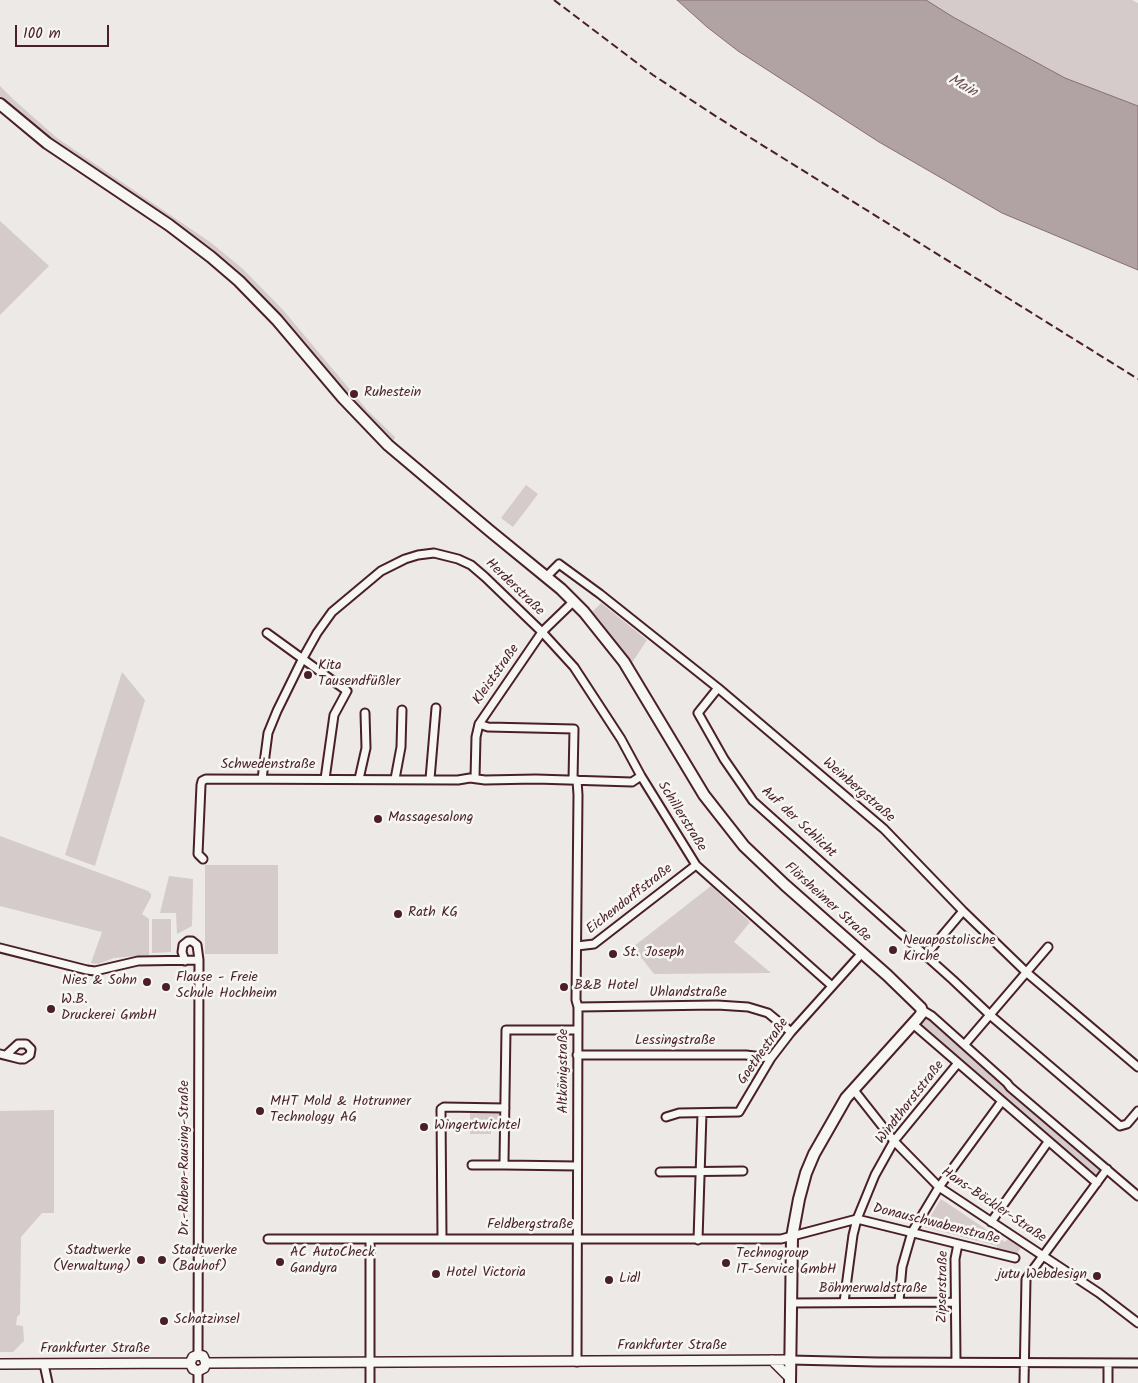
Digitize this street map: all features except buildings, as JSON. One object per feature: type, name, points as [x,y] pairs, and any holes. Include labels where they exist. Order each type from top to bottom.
[{"type":"main road","name":"Flörsheimer Straße","points":[[0,104],[47,143],[169,225],[239,281],[277,320],[343,398],[388,445],[490,532],[547,576],[574,601],[624,662],[704,795],[744,846],[917,1003],[922,1010]]},
{"type":"main road","points":[[790,1380],[792,1237],[799,1199],[814,1154],[853,1088],[913,1024],[922,1010]]},
{"type":"street","name":"Herderstraße","points":[[262,780],[268,733],[279,706],[317,633],[332,612],[381,571],[405,559],[426,553],[443,554],[471,565],[542,632]]},
{"type":"street","name":"Weinbergstraße","points":[[547,576],[559,564],[718,688],[884,829],[963,911],[1026,972],[1138,1067]]},
{"type":"street","name":"Kleiststraße","points":[[475,778],[476,737],[479,724],[542,632],[574,601]]},
{"type":"street","name":"Schillerstraße","points":[[542,632],[574,667],[621,739],[641,776],[696,865],[832,986]]},
{"type":"street","points":[[267,633],[303,658]]},
{"type":"street","name":"Schwedenstraße","points":[[303,658],[347,691],[334,715],[325,779]]},
{"type":"street","name":"Auf der Schlicht","points":[[718,688],[698,713],[724,759],[754,801],[990,1015],[1120,1126],[1127,1124],[1138,1111]]},
{"type":"street","points":[[430,779],[436,708]]},
{"type":"street","points":[[395,779],[401,747],[402,710]]},
{"type":"street","points":[[359,779],[366,748],[365,713]]},
{"type":"street","points":[[479,724],[488,727],[574,729],[575,780]]},
{"type":"street","name":"Schwedenstraße","points":[[203,859],[198,854],[201,785],[202,781],[206,779],[475,778],[632,782],[641,776]]},
{"type":"street","name":"Altkönigstraße","points":[[575,780],[578,795],[576,1000],[578,1007],[577,1362]]},
{"type":"street","name":"Eichendorffstraße","points":[[578,946],[591,946],[696,865]]},
{"type":"street","points":[[925,956],[963,911]]},
{"type":"street","name":"Dr.-Ruben-Rausing-Straße","points":[[185,961],[182,948],[185,943],[192,941],[197,945],[199,960],[198,1355]]},
{"type":"street","points":[[964,1044],[1048,947]]},
{"type":"street","points":[[0,948],[95,971],[138,961],[199,960]]},
{"type":"street","name":"Goethestraße","points":[[666,1117],[679,1113],[737,1113],[791,1032],[862,953]]},
{"type":"street","name":"Uhlandstraße","points":[[578,1007],[717,1005],[748,1007],[768,1014],[791,1032]]},
{"type":"street","name":"Flörsheimer Straße","points":[[922,1010],[932,1016],[1010,1087],[1138,1196]]},
{"type":"street","points":[[913,1024],[1097,1183]]},
{"type":"street","points":[[504,1165],[506,1030],[578,1030]]},
{"type":"street","name":"Lessingstraße","points":[[578,1054],[746,1054],[772,1058]]},
{"type":"street","name":"Windthorststraße","points":[[844,1302],[853,1235],[857,1219],[875,1175],[894,1141],[958,1063]]},
{"type":"street","name":"Hans-Böckler-Straße","points":[[853,1088],[894,1141],[939,1187],[1099,1293],[1138,1323]]},
{"type":"street","points":[[899,1301],[902,1267],[912,1232],[939,1187],[1002,1101]]},
{"type":"street","points":[[442,1239],[441,1109],[444,1106],[505,1108]]},
{"type":"street","points":[[698,1240],[702,1113]]},
{"type":"street","points":[[991,1222],[1048,1142]]},
{"type":"street","points":[[472,1165],[577,1166]]},
{"type":"street","points":[[1024,1383],[1026,1280],[1107,1170]]},
{"type":"street","points":[[660,1172],[743,1172]]},
{"type":"street","name":"Donauschwabenstraße","points":[[792,1237],[857,1219],[1015,1258]]},
{"type":"street","name":"Feldbergstraße","points":[[268,1239],[698,1240],[781,1239],[792,1237]]},
{"type":"street","points":[[370,1239],[370,1383]]},
{"type":"street","name":"Zipserstraße","points":[[956,1362],[955,1258],[958,1244]]},
{"type":"street","name":"Böhmerwaldstraße","points":[[791,1303],[956,1302]]},
{"type":"street","points":[[198,1355],[204,1358],[206,1363],[204,1368],[198,1371],[192,1368],[190,1363],[193,1357],[198,1355]]},
{"type":"street","points":[[772,1360],[790,1380]]},
{"type":"street","name":"Frankfurter Straße","points":[[206,1363],[772,1360],[1138,1363]]},
{"type":"street","points":[[1108,1362],[1108,1383]]},
{"type":"street","name":"Frankfurter Straße","points":[[0,1364],[190,1363]]},
{"type":"street","points":[[44,1364],[48,1383]]},
{"type":"street","points":[[198,1371],[198,1383]]},
{"type":"shaded area","points":[[926,0],[1132,0],[1138,3],[1138,106],[1065,78],[953,17]]},
{"type":"shaded area","points":[[0,86],[57,138],[210,242],[243,269],[283,310],[368,411],[395,437],[393,443],[364,415],[278,313],[238,271],[206,244],[53,141],[5,102],[0,96]]},
{"type":"shaded area","points":[[0,221],[49,266],[0,315]]},
{"type":"shaded area","points":[[526,485],[538,494],[513,527],[501,518]]},
{"type":"shaded area","points":[[601,603],[647,640],[631,664],[591,613]]},
{"type":"shaded area","points":[[122,672],[145,700],[95,866],[65,855]]},
{"type":"shaded area","points":[[0,836],[148,891],[151,897],[142,914],[149,919],[149,955],[114,958],[98,964],[91,963],[102,932],[0,906]]},
{"type":"shaded area","points":[[205,865],[278,865],[278,954],[205,954]]},
{"type":"shaded area","points":[[169,876],[193,879],[192,926],[177,934],[176,913],[160,913]]},
{"type":"shaded area","points":[[711,886],[750,922],[734,942],[771,973],[654,974],[633,947]]},
{"type":"shaded area","points":[[152,919],[171,919],[171,952],[152,953]]},
{"type":"shaded area","points":[[926,1015],[961,1049],[1102,1169],[1097,1176],[1094,1177],[921,1027],[920,1022]]},
{"type":"shaded area","points":[[54,1110],[54,1213],[42,1213],[21,1237],[20,1314],[17,1317],[16,1325],[23,1326],[24,1341],[13,1352],[0,1352],[0,1111]]},
{"type":"shaded area","points":[[470,1112],[501,1112],[501,1129],[491,1129],[491,1134],[470,1134]]},
{"type":"shaded area","points":[[941,1199],[1005,1242],[1009,1238],[1021,1247],[1017,1254],[997,1249],[997,1246],[924,1227]]},
{"type":"water","name":"Main","points":[[677,0],[926,0],[953,17],[1065,78],[1138,106],[1138,270],[1002,213],[879,142],[738,51]]},
{"type":"railway","points":[[554,0],[653,75],[717,117],[1138,379]]},
{"type":"place","name":"Ruhestein","points":[[354,394]]},
{"type":"place","name":"Kita Tausendfüßler","points":[[308,675]]},
{"type":"place","name":"Massagesalong","points":[[378,819]]},
{"type":"place","name":"Rath KG","points":[[398,914]]},
{"type":"place","name":"Neuapostolische Kirche","points":[[893,950]]},
{"type":"place","name":"St. Joseph","points":[[613,954]]},
{"type":"place","name":"Nies & Sohn","points":[[147,982]]},
{"type":"place","name":"Flause - Freie Schule Hochheim","points":[[166,987]]},
{"type":"place","name":"B&B Hotel","points":[[564,987]]},
{"type":"place","name":"W.B. Druckerei GmbH","points":[[51,1009]]},
{"type":"place","name":"MHT Mold & Hotrunner Technology AG","points":[[260,1111]]},
{"type":"place","name":"Wingertwichtel","points":[[424,1127]]},
{"type":"place","name":"Stadtwerke (Verwaltung)","points":[[141,1260]]},
{"type":"place","name":"Stadtwerke (Bauhof)","points":[[162,1260]]},
{"type":"place","name":"AC AutoCheck Gandyra","points":[[280,1262]]},
{"type":"place","name":"Technogroup IT-Service GmbH","points":[[726,1263]]},
{"type":"place","name":"Hotel Victoria","points":[[436,1274]]},
{"type":"place","name":"jutu Webdesign","points":[[1097,1276]]},
{"type":"place","name":"Lidl","points":[[609,1280]]},
{"type":"place","name":"Schatzinsel","points":[[164,1321]]}]
